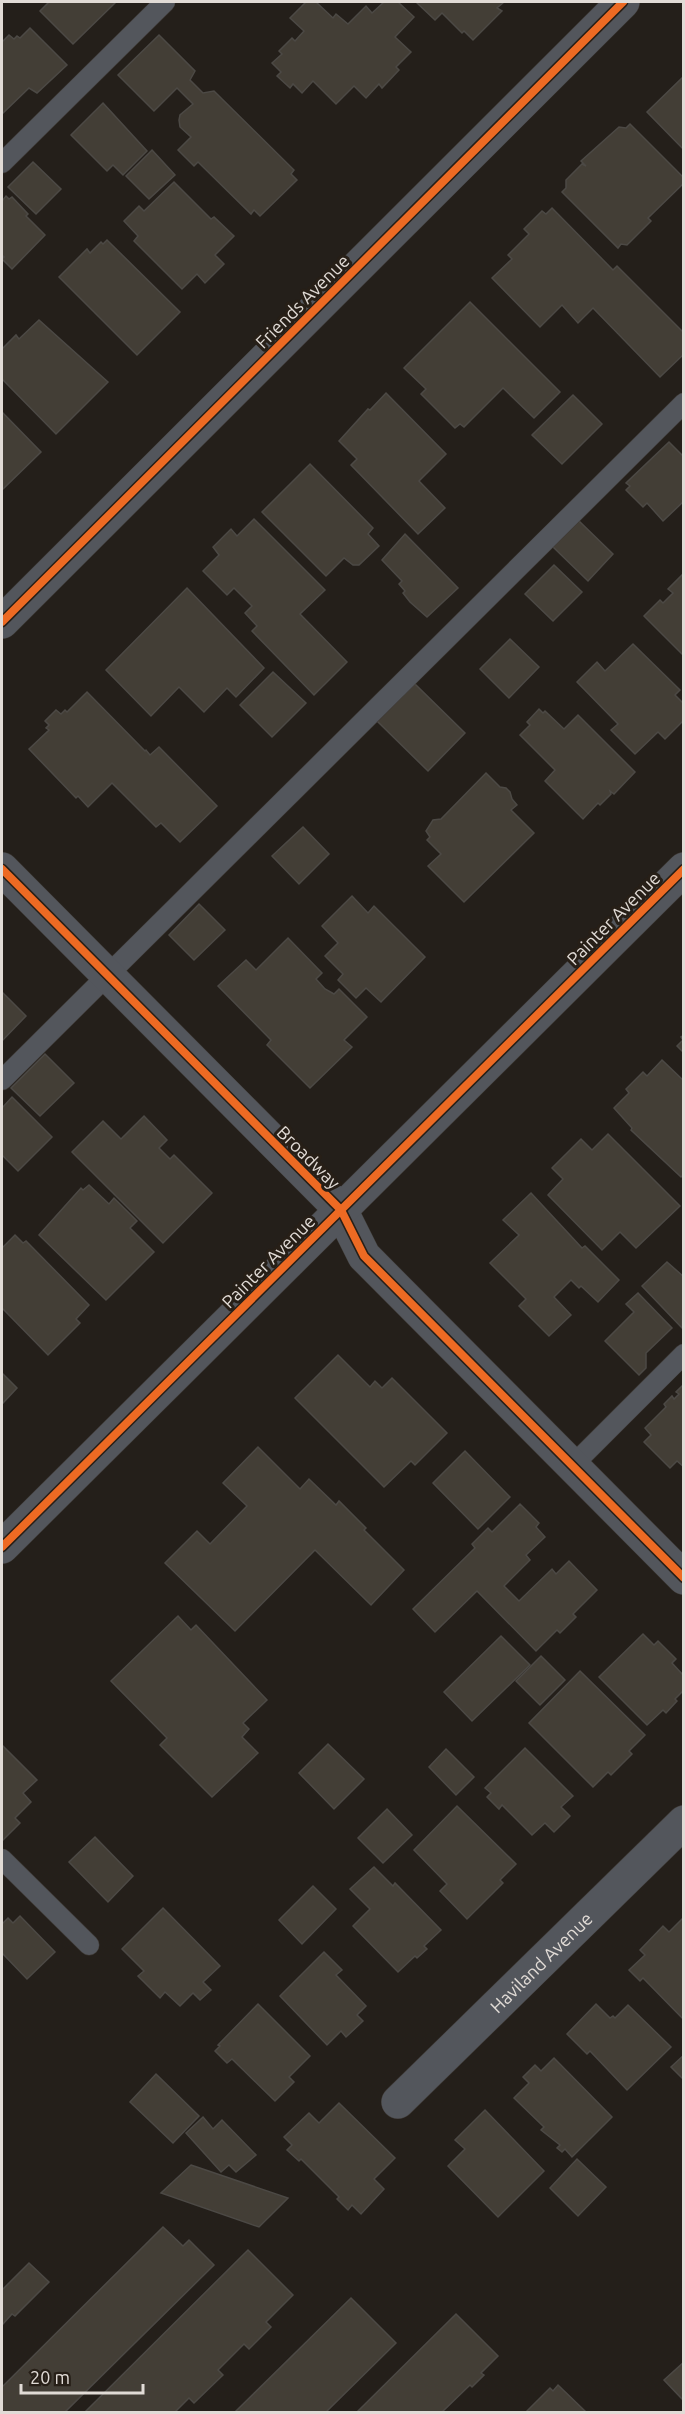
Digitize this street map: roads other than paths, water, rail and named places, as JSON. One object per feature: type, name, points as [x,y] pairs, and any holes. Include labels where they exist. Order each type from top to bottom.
[{"type":"street","name":"Friends Avenue","points":[[2,622],[623,2]]},
{"type":"street","name":"Broadway","points":[[2,869],[341,1210],[364,1256],[684,1578]]},
{"type":"street","name":"Painter Avenue","points":[[2,1547],[684,869]]},
{"type":"street","name":"Haviland Avenue","points":[[398,2102],[684,1822]]},
{"type":"lane","points":[[2,163],[165,2]]},
{"type":"lane","points":[[2,1080],[106,974],[684,403]]},
{"type":"lane","points":[[572,1466],[684,1354]]},
{"type":"lane","points":[[2,1858],[89,1945]]}]
